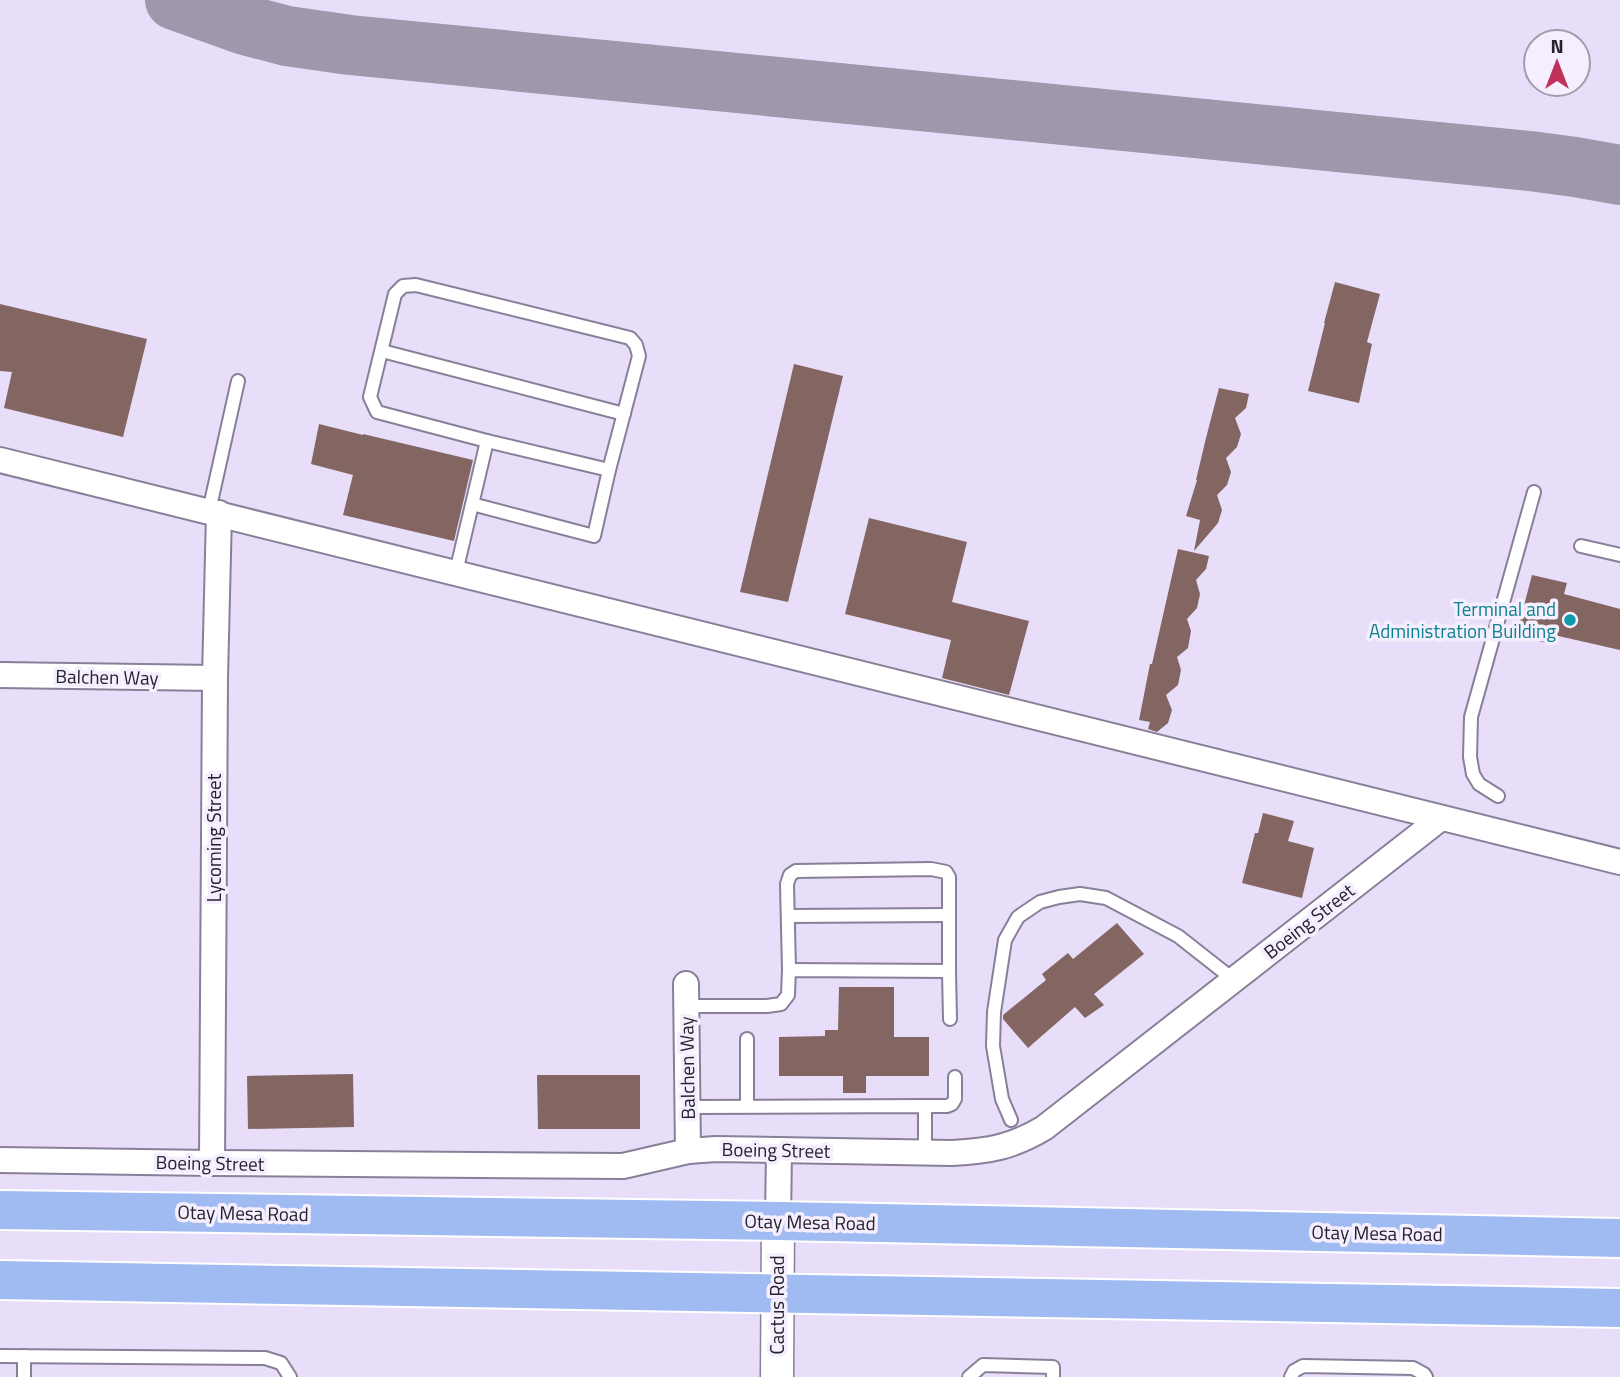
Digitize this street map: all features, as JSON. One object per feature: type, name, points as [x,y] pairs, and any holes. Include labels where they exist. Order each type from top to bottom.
[{"type":"main road","name":"Otay Mesa Road","points":[[0,1210],[778,1221],[1620,1238]]},
{"type":"main road","points":[[0,1280],[1620,1308]]},
{"type":"street","points":[[0,460],[1620,862]]},
{"type":"street","name":"Lycoming Street","points":[[212,1163],[214,512]]},
{"type":"street","name":"Balchen Way","points":[[0,675],[215,678]]},
{"type":"street","name":"Boeing Street","points":[[0,1160],[623,1166],[688,1151],[716,1149],[925,1153],[979,1152],[1005,1147],[1044,1128],[1441,818]]},
{"type":"street","name":"Balchen Way","points":[[687,995],[688,1151]]},
{"type":"street","name":"Cactus Road","points":[[777,1377],[779,1150]]},
{"type":"lane","points":[[472,505],[594,536],[639,356],[636,345],[631,338],[416,285],[403,286],[395,294],[370,397],[377,412],[610,471]]},
{"type":"lane","points":[[382,351],[624,414]]},
{"type":"lane","points":[[214,512],[238,381]]},
{"type":"lane","points":[[456,572],[487,440]]},
{"type":"lane","points":[[1498,796],[1479,784],[1473,774],[1470,757],[1471,717],[1534,492]]},
{"type":"lane","points":[[1581,546],[1620,555]]},
{"type":"lane","points":[[687,995],[767,1006],[781,1003],[788,995],[787,884],[790,875],[796,871],[931,869],[946,872],[949,877],[950,1018]]},
{"type":"lane","points":[[1011,1120],[1002,1099],[993,1046],[994,1012],[1004,940],[1018,917],[1040,902],[1080,894],[1106,898],[1178,936],[1234,980]]},
{"type":"lane","points":[[788,916],[949,915]]},
{"type":"lane","points":[[789,970],[949,971]]},
{"type":"lane","points":[[747,1039],[747,1107]]},
{"type":"lane","points":[[688,1107],[947,1106],[955,1099],[955,1077]]},
{"type":"lane","points":[[925,1106],[925,1153]]},
{"type":"lane","points":[[0,1356],[265,1358],[281,1363],[290,1377]]},
{"type":"lane","points":[[24,1356],[24,1377]]},
{"type":"lane","points":[[969,1377],[983,1365],[1053,1367],[1053,1377]]},
{"type":"lane","points":[[1291,1377],[1294,1371],[1303,1366],[1413,1367],[1426,1377]]},
{"type":"building","points":[[1335,282],[1380,294],[1367,342],[1372,344],[1359,403],[1308,391]]},
{"type":"building","points":[[0,304],[147,339],[123,437],[4,408],[12,372],[0,371]]},
{"type":"building","points":[[794,364],[843,376],[788,602],[740,592]]},
{"type":"building","points":[[1219,388],[1249,394],[1246,408],[1235,418],[1241,434],[1237,447],[1226,458],[1231,472],[1227,485],[1217,495],[1222,510],[1218,523],[1194,551],[1200,520],[1186,516]]},
{"type":"building","points":[[319,424],[473,460],[454,541],[343,515],[353,475],[311,464]]},
{"type":"building","points":[[869,518],[967,542],[952,602],[1029,621],[1009,695],[942,678],[951,640],[845,614]]},
{"type":"building","points":[[1178,549],[1209,556],[1206,569],[1196,580],[1200,594],[1197,608],[1187,619],[1191,631],[1188,648],[1177,657],[1181,670],[1178,685],[1166,695],[1172,710],[1168,723],[1157,732],[1148,729],[1150,722],[1139,720]]},
{"type":"building","name":"Terminal and Administration Building","points":[[1532,575],[1567,583],[1564,594],[1620,609],[1620,650],[1554,635],[1552,644],[1516,636]]},
{"type":"building","points":[[1263,813],[1294,821],[1288,841],[1314,848],[1302,898],[1242,883]]},
{"type":"building","points":[[1117,923],[1144,954],[1094,994],[1104,1005],[1085,1018],[1075,1007],[1028,1048],[1003,1019],[1003,1015],[1046,980],[1042,974],[1068,953],[1073,959]]},
{"type":"building","points":[[839,987],[894,987],[894,1037],[929,1037],[929,1076],[866,1076],[866,1093],[843,1093],[843,1076],[779,1076],[779,1037],[825,1036],[825,1030],[838,1030]]},
{"type":"building","points":[[353,1074],[354,1127],[248,1129],[247,1076]]},
{"type":"building","points":[[537,1075],[640,1075],[640,1129],[538,1129]]},
{"type":"taxiway","points":[[175,0],[245,25],[287,36],[350,45],[1530,161],[1620,175]]},
{"type":"place","name":"Terminal and Administration Building","points":[[1570,620]]}]
